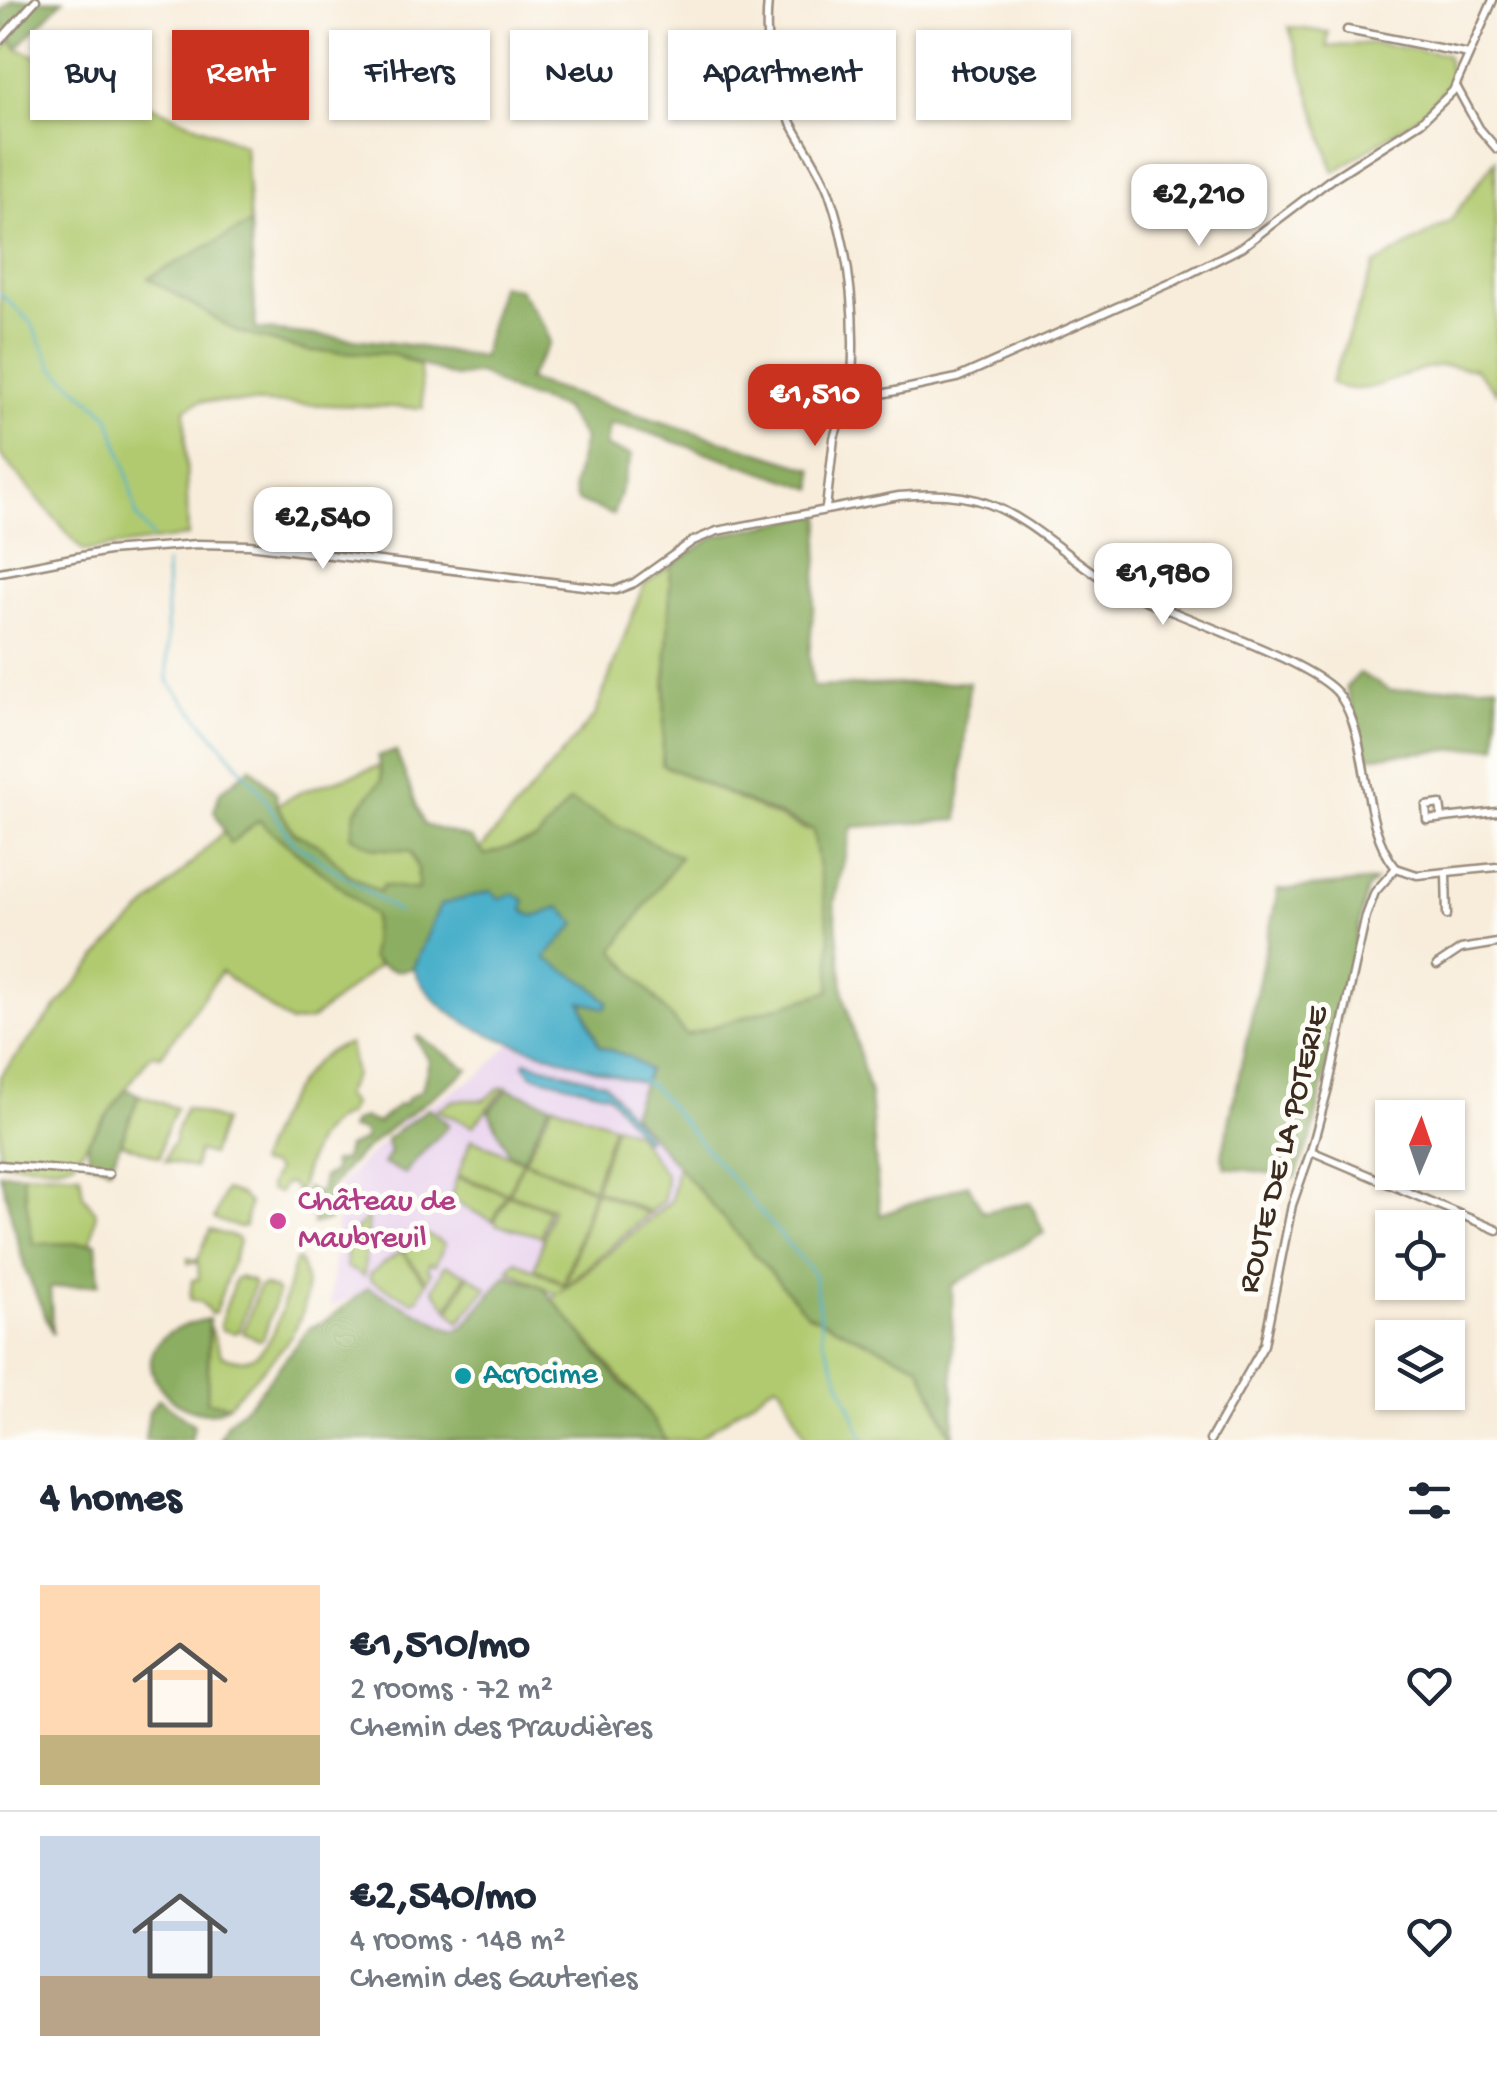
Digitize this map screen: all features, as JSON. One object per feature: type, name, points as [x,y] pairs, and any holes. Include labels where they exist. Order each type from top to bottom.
[{"type":"street","points":[[0,40],[36,0]]},
{"type":"street","points":[[768,0],[765,28],[772,80],[821,174],[842,240],[856,346],[850,406]]},
{"type":"street","points":[[826,508],[834,438],[841,416],[850,406],[874,393],[957,378],[1157,290],[1242,247],[1330,180],[1421,122],[1456,86],[1493,0]]},
{"type":"street","points":[[1347,30],[1469,54]]},
{"type":"street","points":[[1456,86],[1479,128],[1497,149]]},
{"type":"street","points":[[0,572],[108,551],[248,544],[616,590],[634,583],[678,550],[717,532],[826,508],[924,494],[974,499],[991,504],[1114,586],[1320,676],[1342,698],[1349,713],[1383,848],[1396,868],[1417,875],[1497,868]]},
{"type":"street","points":[[1442,818],[1497,812]]},
{"type":"street","name":"ROUTE DE LA POTERIE","points":[[1210,1440],[1260,1356],[1292,1205],[1312,1151],[1366,916],[1375,892],[1396,868]]},
{"type":"street","points":[[1446,874],[1448,915]]},
{"type":"street","points":[[1437,965],[1462,949],[1497,943]]},
{"type":"street","points":[[1312,1151],[1497,1230]]},
{"type":"street","points":[[0,1165],[109,1174]]},
{"type":"shaded area","points":[[510,1044],[644,1083],[631,1113],[677,1165],[671,1201],[552,1299],[543,1287],[506,1275],[464,1327],[455,1331],[368,1289],[330,1307],[340,1184],[405,1120],[481,1074]]},
{"type":"green space","points":[[13,0],[63,0],[30,30],[17,48],[0,20],[0,12]]},
{"type":"green space","points":[[1289,27],[1328,32],[1327,47],[1371,43],[1446,54],[1453,79],[1421,115],[1334,172]]},
{"type":"green space","points":[[12,40],[17,48],[30,54],[30,120],[152,120],[152,106],[172,115],[172,120],[185,120],[245,146],[250,224],[149,278],[238,332],[308,351],[392,354],[420,366],[423,408],[201,401],[185,409],[188,536],[83,551],[0,454],[0,52]]},
{"type":"green space","points":[[1495,160],[1497,393],[1475,369],[1445,366],[1358,389],[1331,383],[1374,265],[1450,221]]},
{"type":"green space","points":[[250,224],[256,329],[482,357],[500,285],[519,289],[545,327],[550,343],[527,380],[813,469],[814,489],[640,430],[609,424],[606,447],[632,455],[613,515],[577,501],[573,487],[584,439],[563,408],[513,392],[479,373],[455,377],[392,354],[308,351],[238,332],[148,278]]},
{"type":"green space","points":[[822,513],[809,655],[813,687],[969,682],[958,820],[852,827],[834,903],[844,995],[870,1095],[880,1215],[968,1184],[983,1212],[1030,1202],[1044,1233],[952,1286],[954,1440],[920,1366],[807,1314],[631,1113],[648,1070],[630,1057],[599,1046],[581,1001],[590,985],[544,958],[576,924],[553,909],[540,917],[523,910],[424,949],[413,968],[391,969],[371,958],[374,916],[259,820],[230,844],[214,811],[220,792],[251,767],[276,793],[277,805],[294,833],[321,846],[348,874],[380,892],[383,885],[418,890],[418,869],[410,851],[374,848],[351,836],[355,812],[382,780],[378,756],[396,751],[424,825],[471,838],[485,855],[537,839],[570,801],[680,857],[614,950],[686,1035],[830,991],[830,937],[813,830],[662,765],[671,566],[715,536]]},
{"type":"green space","points":[[671,566],[662,765],[806,830],[813,829],[830,937],[831,991],[686,1035],[614,950],[679,856],[659,848],[537,839],[485,856],[480,850],[595,715],[644,584]]},
{"type":"green space","points":[[1360,673],[1391,691],[1497,684],[1497,746],[1367,757],[1346,687]]},
{"type":"green space","points":[[380,766],[382,780],[356,812],[374,848],[410,851],[418,869],[418,890],[383,885],[381,892],[348,874],[321,846],[294,833],[277,805],[303,791]]},
{"type":"green space","points":[[259,820],[375,916],[371,958],[379,965],[311,1020],[290,1023],[221,972],[161,1056],[151,1054],[74,1162],[57,1166],[0,1162],[0,1076],[108,945],[224,831],[230,843]]},
{"type":"green space","points":[[1375,881],[1367,889],[1311,1139],[1295,1177],[1225,1167],[1222,1156],[1278,890]]},
{"type":"green space","points":[[419,1036],[468,1069],[359,1155],[328,1191],[329,1221],[313,1224],[313,1215],[306,1214],[307,1188],[316,1193],[321,1191],[323,1177],[334,1172],[332,1162],[344,1160],[347,1147],[365,1140],[363,1131],[350,1129],[353,1122],[363,1118],[378,1123],[422,1090],[429,1061],[416,1038]]},
{"type":"green space","points":[[349,1044],[355,1074],[344,1095],[352,1104],[347,1115],[335,1120],[319,1138],[297,1199],[296,1189],[290,1183],[284,1184],[279,1193],[270,1190],[276,1170],[258,1162],[281,1110],[318,1060]]},
{"type":"green space","points":[[506,1087],[473,1126],[436,1110],[455,1100],[484,1100]]},
{"type":"green space","points":[[126,1089],[139,1095],[110,1169],[89,1161],[88,1141]]},
{"type":"green space","points":[[508,1089],[550,1104],[523,1159],[509,1153],[489,1112]]},
{"type":"green space","points":[[139,1095],[176,1108],[163,1138],[160,1157],[121,1143]]},
{"type":"green space","points":[[553,1104],[613,1125],[593,1188],[525,1160]]},
{"type":"green space","points":[[185,1108],[223,1121],[211,1155],[198,1151],[194,1168],[165,1161]]},
{"type":"green space","points":[[429,1108],[449,1125],[405,1174],[383,1164],[390,1152],[386,1139]]},
{"type":"green space","points":[[615,1125],[635,1132],[666,1175],[664,1200],[650,1212],[595,1189]]},
{"type":"green space","points":[[471,1139],[523,1161],[507,1193],[458,1175]]},
{"type":"green space","points":[[524,1161],[593,1190],[564,1283],[535,1268],[552,1208],[509,1193]]},
{"type":"green space","points":[[677,1165],[807,1314],[920,1366],[952,1440],[807,1440],[776,1383],[697,1440],[666,1440],[640,1401],[552,1299],[557,1294],[508,1270],[516,1261],[566,1286],[560,1293],[671,1201]]},
{"type":"green space","points":[[0,1173],[22,1174],[33,1244],[96,1243],[99,1284],[50,1288],[53,1334],[25,1269]]},
{"type":"green space","points":[[22,1174],[80,1174],[83,1195],[96,1212],[91,1243],[33,1244]]},
{"type":"green space","points":[[457,1177],[506,1194],[493,1221],[451,1196]]},
{"type":"green space","points":[[225,1190],[241,1195],[249,1203],[245,1226],[240,1228],[214,1219]]},
{"type":"green space","points":[[595,1191],[648,1214],[566,1284]]},
{"type":"green space","points":[[508,1195],[548,1209],[541,1236],[497,1225],[495,1221]]},
{"type":"green space","points":[[367,1218],[364,1276],[346,1267],[348,1238]]},
{"type":"green space","points":[[210,1230],[239,1242],[215,1313],[211,1314],[201,1302],[190,1299],[192,1280],[199,1279],[198,1263],[188,1263],[188,1258],[197,1261]]},
{"type":"green space","points":[[424,1233],[445,1244],[435,1265],[430,1263],[427,1269],[431,1272],[427,1281],[402,1250]]},
{"type":"green space","points":[[401,1251],[426,1283],[418,1299],[412,1301],[370,1280],[370,1274]]},
{"type":"green space","points":[[299,1260],[306,1282],[305,1303],[288,1340],[228,1405],[207,1401],[210,1327],[221,1355],[239,1360],[254,1356],[274,1332],[295,1261]]},
{"type":"green space","points":[[445,1265],[466,1274],[448,1309],[433,1289]]},
{"type":"green space","points":[[468,1275],[487,1287],[459,1322],[450,1311]]},
{"type":"green space","name":"Acrocime","points":[[506,1275],[543,1287],[640,1401],[666,1440],[219,1440],[227,1423],[253,1400],[309,1328],[329,1319],[368,1288],[455,1331],[464,1326]]},
{"type":"green space","points":[[239,1277],[254,1285],[235,1333],[222,1330],[220,1325]]},
{"type":"green space","points":[[263,1285],[278,1293],[263,1339],[259,1340],[243,1333]]},
{"type":"green space","points":[[209,1319],[207,1401],[228,1405],[210,1412],[190,1409],[172,1399],[158,1383],[151,1365],[155,1347],[174,1330]]},
{"type":"green space","points":[[159,1399],[194,1425],[191,1440],[145,1440],[149,1411]]},
{"type":"water","points":[[491,891],[500,899],[514,893],[525,901],[523,910],[533,916],[560,907],[576,924],[545,958],[590,985],[608,1002],[606,1008],[581,1002],[599,1046],[630,1057],[648,1070],[644,1083],[473,1027],[438,1003],[424,987],[413,968],[440,905]]},
{"type":"water","points":[[525,1061],[605,1083],[648,1138],[644,1140],[608,1094],[532,1075]]},
{"type":"waterway","points":[[0,293],[31,323],[53,367],[109,416],[137,517],[152,537]]},
{"type":"waterway","points":[[166,564],[168,681],[259,790],[292,841],[398,912]]},
{"type":"waterway","points":[[642,1082],[652,1086],[814,1274],[823,1339],[864,1440]]},
{"type":"place","name":"Château de Maubreuil","points":[[278,1221]]},
{"type":"place","name":"Acrocime","points":[[463,1376]]}]
